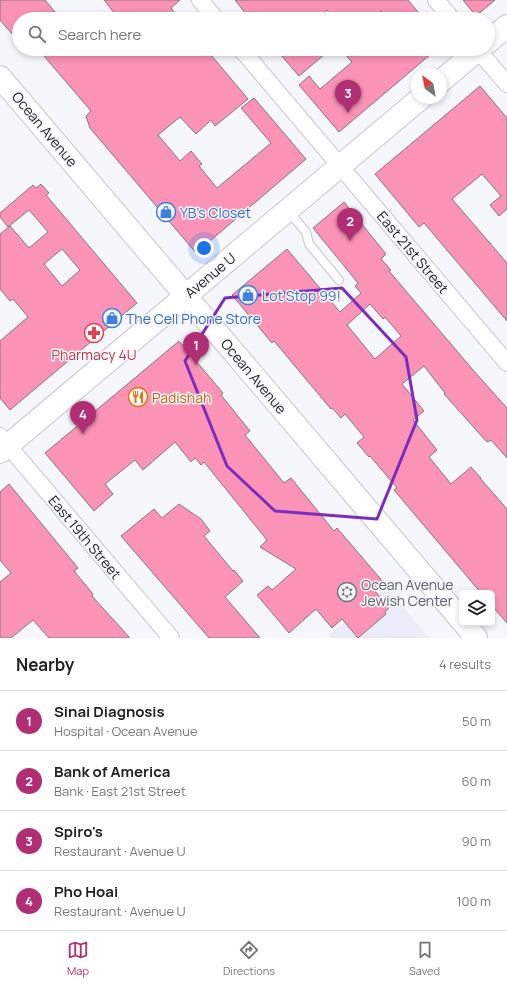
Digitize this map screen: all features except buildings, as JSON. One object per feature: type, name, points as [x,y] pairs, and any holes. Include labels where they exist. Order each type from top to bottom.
[{"type":"main road","points":[[495,36],[507,26]]},
{"type":"main road","points":[[447,76],[470,56]]},
{"type":"main road","name":"Ocean Avenue","points":[[0,77],[459,617]]},
{"type":"main road","name":"Avenue U","points":[[3,445],[185,296],[415,104]]},
{"type":"main road","name":"Ocean Avenue","points":[[466,626],[476,638]]},
{"type":"street","points":[[200,0],[210,12]]},
{"type":"street","points":[[436,0],[446,12]]},
{"type":"street","name":"East 21st Street","points":[[247,56],[507,363]]},
{"type":"street","points":[[487,56],[507,84]]},
{"type":"street","name":"East 19th Street","points":[[3,445],[171,638]]},
{"type":"lane","points":[[287,210],[306,232],[309,244],[339,280]]},
{"type":"highlighted area","points":[[342,288],[406,357],[417,420],[377,519],[275,511],[227,466],[185,361],[225,298]]},
{"type":"shaded area","points":[[386,587],[429,638],[331,638],[329,635]]},
{"type":"place","name":"Spiro's","points":[[348,113]]},
{"type":"place","name":"YB's Closet","points":[[166,212]]},
{"type":"place","name":"Bank of America","points":[[350,241]]},
{"type":"place","name":"Lot Stop 99!","points":[[248,295]]},
{"type":"place","name":"The Cell Phone Store","points":[[112,318]]},
{"type":"place","name":"Pharmacy 4U","points":[[94,333]]},
{"type":"place","name":"Sinai Diagnosis","points":[[196,365]]},
{"type":"place","name":"Padishah","points":[[138,397]]},
{"type":"place","name":"Pho Hoai","points":[[83,434]]},
{"type":"place","name":"Ocean Avenue Jewish Center","points":[[347,592]]}]
